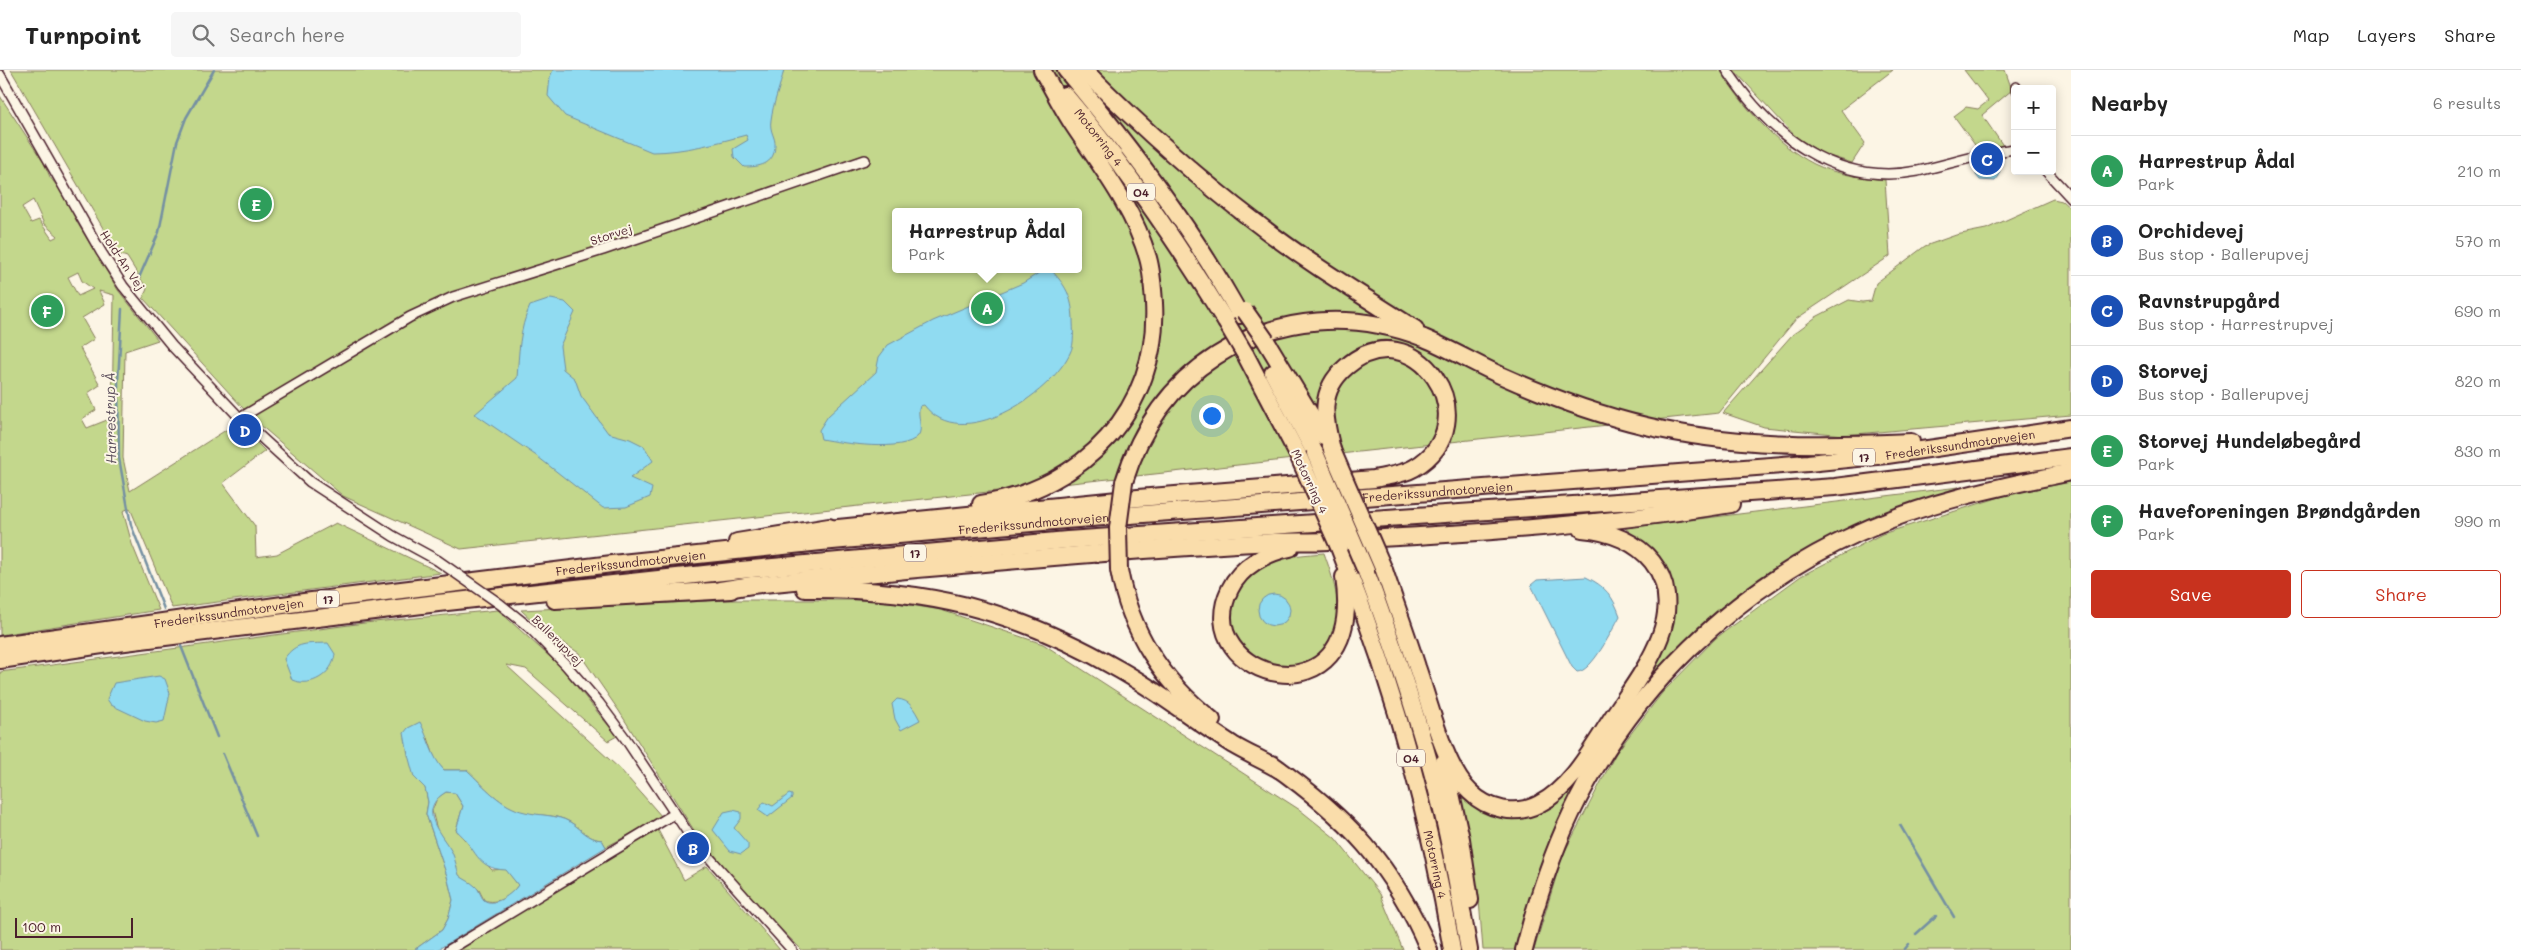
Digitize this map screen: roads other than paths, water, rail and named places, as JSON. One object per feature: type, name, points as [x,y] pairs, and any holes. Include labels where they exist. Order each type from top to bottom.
[{"type":"highway","name":"Motorring 4","points":[[1043,70],[1137,186],[1189,261],[1237,316],[1256,346],[1315,453],[1366,571],[1398,658],[1444,819],[1469,950]]},
{"type":"highway","points":[[818,530],[858,521],[999,501],[1030,492],[1054,482],[1075,468],[1098,448],[1116,428],[1133,402],[1145,374],[1153,345],[1154,302],[1148,259],[1123,200],[1071,122],[1043,70]]},
{"type":"highway","name":"Motorring 4","points":[[1066,70],[1150,176],[1229,295],[1237,316]]},
{"type":"highway","points":[[1084,70],[1181,162],[1255,222],[1315,266],[1444,347],[1498,374],[1578,407],[1646,426],[1703,437],[1765,444],[1823,446],[2013,437]]},
{"type":"highway","points":[[1430,950],[1415,917],[1397,885],[1377,857],[1348,825],[1280,770],[1204,713],[1161,670],[1142,641],[1130,612],[1119,570],[1118,528],[1124,482],[1140,439],[1168,398],[1205,363],[1245,338],[1295,324],[1343,321],[1365,322],[1389,327],[1444,347]]},
{"type":"highway","name":"Motorring 4","points":[[1256,346],[1333,544]]},
{"type":"highway","points":[[1256,346],[1332,450]]},
{"type":"highway","points":[[657,559],[763,536],[1138,498],[1374,479],[1395,474],[1413,468],[1428,457],[1445,430],[1447,412],[1444,393],[1437,379],[1426,366],[1414,357],[1399,352],[1374,352],[1352,361],[1340,372],[1331,385],[1324,413],[1332,450],[1384,570],[1432,713],[1454,770],[1469,791],[1482,802],[1496,808],[1518,810],[1532,807],[1553,796],[1579,766],[1634,684],[1657,645],[1666,616],[1665,589],[1656,567],[1639,547],[1622,538],[1594,530],[1512,529]]},
{"type":"highway","name":"Frederikssundmotorvejen","points":[[0,645],[304,602],[657,559],[1065,520],[1734,470],[1887,455],[2071,428]]},
{"type":"highway","name":"Frederikssundmotorvejen","points":[[0,660],[109,644],[438,603],[741,570],[1057,541],[1835,488],[2071,457]]},
{"type":"highway","points":[[1524,950],[1535,904],[1552,856],[1571,813],[1591,775],[1645,697],[1709,630],[1779,576],[1857,533],[1937,503],[2071,472]]},
{"type":"highway","points":[[1333,544],[1346,572],[1347,610],[1345,625],[1336,647],[1328,657],[1303,672],[1276,674],[1248,663],[1229,640],[1224,626],[1224,608],[1233,583],[1244,570],[1261,558],[1278,550],[1333,544],[1512,529],[1684,512],[1835,488]]},
{"type":"highway","points":[[720,590],[752,585],[1021,560],[1275,542],[1333,544]]},
{"type":"highway","name":"Motorring 4","points":[[1346,572],[1382,664],[1410,752],[1427,820],[1452,950]]},
{"type":"highway","points":[[438,603],[487,605],[720,590],[883,591],[930,596],[1004,616],[1070,643],[1121,671],[1235,746],[1280,770]]},
{"type":"highway","points":[[1432,713],[1466,863],[1473,916],[1473,950]]},
{"type":"street","points":[[1727,70],[1743,94],[1791,141],[1824,160],[1847,169],[1882,174],[1916,171],[2011,149]]},
{"type":"street","name":"Hold-An Vej","points":[[0,75],[90,234],[123,286],[172,346],[240,418]]},
{"type":"street","name":"Hold-An Vej","points":[[0,82],[12,96]]},
{"type":"street","name":"Storvej","points":[[240,418],[410,317],[453,297],[603,250],[865,160]]},
{"type":"street","points":[[2050,175],[2071,198]]},
{"type":"street","name":"Ballerupvej","points":[[240,418],[279,455],[317,487],[393,536],[437,560],[492,598],[530,628],[565,664],[604,710],[625,738],[674,814],[710,860],[792,950]]},
{"type":"street","points":[[449,950],[674,814]]},
{"type":"water","points":[[553,70],[784,70],[771,120],[775,143],[774,152],[765,164],[744,167],[734,157],[733,149],[748,140],[746,135],[688,149],[652,152],[565,116],[548,96],[550,77]]},
{"type":"water","points":[[1989,163],[1995,163],[2000,168],[1999,176],[1995,181],[1980,180],[1976,175],[1977,169]]},
{"type":"water","points":[[1039,273],[1054,273],[1070,298],[1073,319],[1073,345],[1070,353],[1060,369],[1044,386],[1025,401],[1003,413],[981,421],[960,423],[940,419],[924,405],[920,406],[920,433],[910,441],[899,444],[872,445],[821,439],[819,430],[828,416],[876,372],[879,357],[888,345],[933,321],[1023,283]]},
{"type":"water","points":[[551,299],[565,302],[575,312],[560,346],[563,369],[575,379],[581,396],[608,433],[630,439],[644,446],[653,461],[630,478],[652,488],[650,497],[626,507],[603,508],[538,457],[475,414],[517,378],[519,351],[526,315],[530,306]]},
{"type":"water","points":[[1586,577],[1608,592],[1620,616],[1595,658],[1583,670],[1577,672],[1572,667],[1531,585],[1537,580]]},
{"type":"water","points":[[1274,594],[1285,599],[1290,610],[1285,621],[1274,626],[1263,621],[1258,610],[1263,599]]},
{"type":"water","points":[[328,643],[335,654],[326,673],[313,681],[299,682],[292,680],[284,659],[289,653],[298,646]]},
{"type":"water","points":[[159,676],[165,679],[170,693],[164,721],[156,723],[145,721],[111,705],[107,699],[114,683]]},
{"type":"water","points":[[897,699],[908,703],[920,720],[901,730],[895,719],[892,704]]},
{"type":"water","points":[[420,722],[433,753],[444,770],[467,770],[493,795],[508,806],[525,812],[565,819],[588,836],[602,840],[606,847],[437,950],[414,950],[442,930],[448,919],[453,900],[426,814],[428,802],[425,788],[414,777],[408,755],[404,733],[408,728]],"holes":[[[446,792],[455,793],[463,806],[456,830],[482,862],[496,869],[506,870],[518,885],[512,892],[498,901],[488,902],[484,900],[477,888],[459,875],[452,852],[434,822],[433,806],[437,799]]]},
{"type":"water","points":[[789,794],[792,795],[792,798],[768,817],[758,810],[764,802],[773,806]]},
{"type":"water","points":[[733,810],[741,812],[741,819],[734,828],[748,844],[748,849],[741,854],[730,851],[713,830],[724,812]]},
{"type":"waterway","name":"Harrestrup Å","points":[[138,280],[159,232],[177,142],[186,118],[214,70]]},
{"type":"waterway","name":"Harrestrup Å","points":[[122,309],[118,382],[119,458],[131,525],[164,609]]},
{"type":"waterway","name":"Harrestrup Å","points":[[181,646],[217,737]]},
{"type":"waterway","name":"Harrestrup Å","points":[[223,754],[257,836]]},
{"type":"waterway","points":[[1900,825],[1954,917]]},
{"type":"waterway","points":[[1916,934],[1936,916]]},
{"type":"waterway","points":[[1904,950],[1909,944]]},
{"type":"place","name":"Ravnstrupgård","points":[[1987,159]]},
{"type":"place","name":"Storvej Hundeløbegård","points":[[256,204]]},
{"type":"place","name":"Harrestrup Ådal","points":[[987,308]]},
{"type":"place","name":"Haveforeningen Brøndgården","points":[[47,311]]},
{"type":"place","name":"Storvej","points":[[245,430]]},
{"type":"place","name":"Orchidevej","points":[[693,848]]}]
